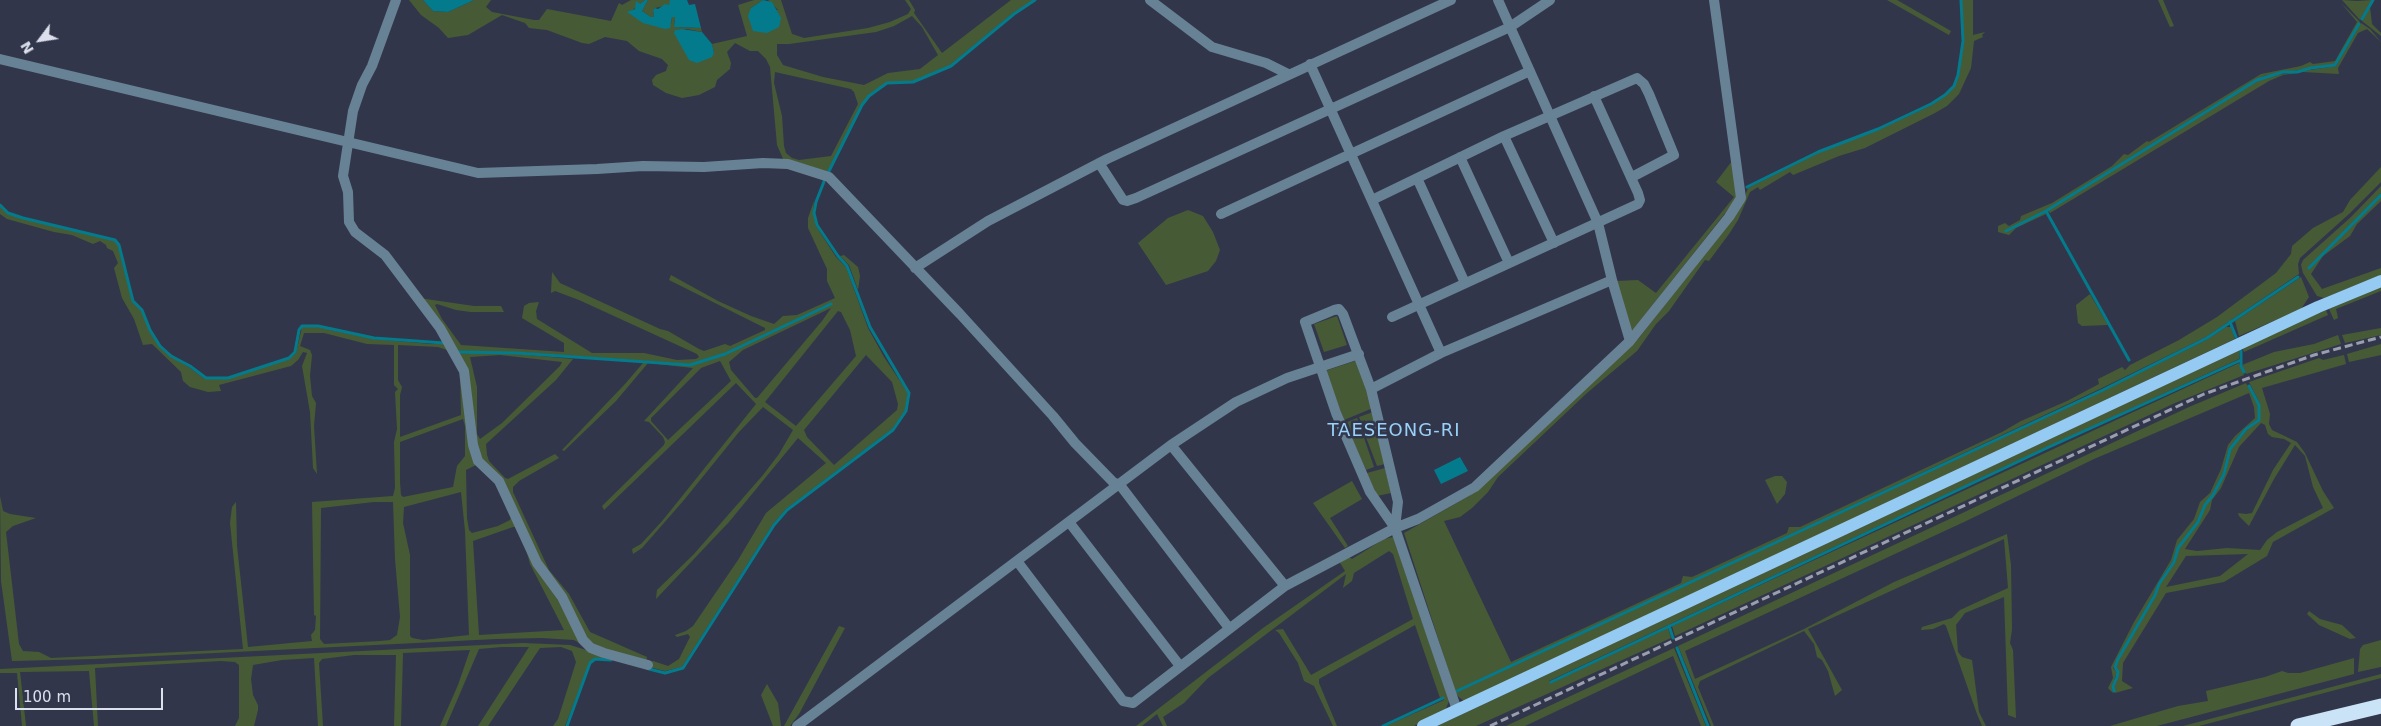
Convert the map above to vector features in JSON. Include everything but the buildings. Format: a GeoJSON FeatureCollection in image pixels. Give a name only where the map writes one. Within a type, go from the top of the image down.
{"type":"FeatureCollection","features":[{"type":"Feature","properties":{"kind":"highway"},"geometry":{"type":"LineString","coordinates":[[2298,726],[2381,706]]}},
{"type":"Feature","properties":{"kind":"main road"},"geometry":{"type":"LineString","coordinates":[[1423,726],[2318,307],[2381,281]]}},
{"type":"Feature","properties":{"kind":"street"},"geometry":{"type":"LineString","coordinates":[[396,0],[372,66],[356,101],[347,140],[343,176],[348,192],[349,222],[355,232],[385,256],[440,328],[464,372],[473,445],[478,461],[499,481],[537,563],[562,597],[583,640],[591,648],[648,665]]}},
{"type":"Feature","properties":{"kind":"street"},"geometry":{"type":"LineString","coordinates":[[1150,0],[1212,46],[1266,63],[1288,74]]}},
{"type":"Feature","properties":{"kind":"street"},"geometry":{"type":"LineString","coordinates":[[915,268],[988,220],[1099,163],[1451,0]]}},
{"type":"Feature","properties":{"kind":"street"},"geometry":{"type":"LineString","coordinates":[[1498,0],[1598,223],[1630,341]]}},
{"type":"Feature","properties":{"kind":"street"},"geometry":{"type":"LineString","coordinates":[[1099,163],[1117,193],[1123,200],[1127,201],[1510,27],[1550,0]]}},
{"type":"Feature","properties":{"kind":"street"},"geometry":{"type":"LineString","coordinates":[[1018,560],[1123,701],[1133,703],[1285,586],[1395,528],[1418,519],[1475,487],[1630,341],[1724,224],[1741,198],[1714,0]]}},
{"type":"Feature","properties":{"kind":"street"},"geometry":{"type":"LineString","coordinates":[[0,59],[347,140],[478,173],[763,163],[788,164],[826,176],[1027,387],[1075,443],[1113,482],[1120,485],[1229,628]]}},
{"type":"Feature","properties":{"kind":"street"},"geometry":{"type":"LineString","coordinates":[[1310,64],[1441,353]]}},
{"type":"Feature","properties":{"kind":"street"},"geometry":{"type":"LineString","coordinates":[[1222,214],[1530,71]]}},
{"type":"Feature","properties":{"kind":"street"},"geometry":{"type":"LineString","coordinates":[[1372,200],[1504,136],[1637,78],[1644,84],[1649,94],[1674,155],[1632,177]]}},
{"type":"Feature","properties":{"kind":"street"},"geometry":{"type":"LineString","coordinates":[[1392,317],[1638,204],[1640,200],[1632,177],[1594,96]]}},
{"type":"Feature","properties":{"kind":"street"},"geometry":{"type":"LineString","coordinates":[[1504,136],[1554,243]]}},
{"type":"Feature","properties":{"kind":"street"},"geometry":{"type":"LineString","coordinates":[[1460,157],[1509,263]]}},
{"type":"Feature","properties":{"kind":"street"},"geometry":{"type":"LineString","coordinates":[[1417,178],[1465,283]]}},
{"type":"Feature","properties":{"kind":"street"},"geometry":{"type":"LineString","coordinates":[[1371,389],[1441,353],[1612,280]]}},
{"type":"Feature","properties":{"kind":"street"},"geometry":{"type":"LineString","coordinates":[[1395,528],[1398,502],[1371,389],[1342,314],[1339,309],[1334,310],[1305,322],[1336,413],[1370,492],[1395,528],[1457,710]]}},
{"type":"Feature","properties":{"kind":"street"},"geometry":{"type":"LineString","coordinates":[[797,726],[1171,445],[1236,402],[1266,387],[1359,354]]}},
{"type":"Feature","properties":{"kind":"street"},"geometry":{"type":"LineString","coordinates":[[1171,445],[1285,586]]}},
{"type":"Feature","properties":{"kind":"street"},"geometry":{"type":"LineString","coordinates":[[1070,522],[1180,666]]}},
{"type":"Feature","properties":{"kind":"green space"},"geometry":{"type":"Polygon","coordinates":[[[409,0],[423,0],[433,11],[448,12],[474,0],[491,0],[486,7],[492,12],[534,20],[539,20],[547,9],[611,21],[619,3],[622,5],[631,0],[645,0],[629,13],[636,18],[671,24],[672,17],[675,17],[674,27],[701,28],[702,32],[687,29],[675,30],[689,59],[714,53],[712,44],[747,36],[738,5],[754,0],[763,0],[751,8],[778,10],[768,0],[781,0],[792,34],[804,38],[868,28],[890,22],[908,14],[911,9],[905,0],[909,0],[915,10],[914,13],[942,53],[1011,0],[1034,0],[1013,13],[950,65],[913,81],[886,83],[869,96],[861,105],[827,173],[784,161],[777,145],[770,67],[766,59],[758,51],[750,51],[735,43],[727,52],[731,63],[730,69],[717,80],[715,87],[699,95],[682,98],[666,93],[653,85],[652,80],[656,75],[666,71],[668,65],[662,59],[639,51],[627,41],[605,37],[589,44],[582,43],[547,30],[529,28],[525,23],[502,15],[468,35],[448,38],[439,28],[421,15],[409,0]],[[912,16],[894,26],[876,32],[777,44],[777,55],[783,65],[823,77],[864,85],[888,73],[920,69],[938,55],[922,27],[912,16]],[[775,72],[774,83],[782,116],[786,153],[792,158],[799,160],[831,156],[858,104],[854,92],[851,89],[775,72]]]}},
{"type":"Feature","properties":{"kind":"green space"},"geometry":{"type":"Polygon","coordinates":[[[648,0],[670,0],[670,3],[669,5],[655,8],[653,10],[654,17],[651,17],[642,11],[648,0]]]}},
{"type":"Feature","properties":{"kind":"green space"},"geometry":{"type":"Polygon","coordinates":[[[1887,0],[1897,0],[1951,31],[1949,35],[1887,0]]]}},
{"type":"Feature","properties":{"kind":"green space"},"geometry":{"type":"Polygon","coordinates":[[[1961,0],[1973,0],[1973,35],[1985,32],[1982,35],[1983,37],[1974,41],[1971,68],[1959,94],[1947,106],[1935,113],[1865,148],[1839,156],[1793,175],[1790,172],[1760,190],[1758,187],[1750,192],[1738,220],[1729,234],[1709,261],[1705,260],[1669,311],[1656,324],[1637,351],[1587,393],[1498,477],[1488,492],[1472,508],[1460,517],[1444,521],[1511,662],[1681,583],[1683,576],[1692,577],[1787,533],[1789,527],[1800,527],[2002,432],[2021,421],[2067,401],[2099,384],[2098,379],[2122,367],[2125,370],[2130,365],[2179,340],[2217,317],[2276,273],[2291,254],[2292,246],[2313,228],[2343,212],[2350,200],[2381,167],[2381,182],[2300,258],[2298,264],[2299,274],[2206,337],[2102,388],[1458,691],[2103,391],[2208,339],[2226,327],[2231,327],[2235,339],[1464,701],[1456,694],[1404,533],[1469,496],[1639,338],[1741,206],[1748,188],[1818,153],[1866,132],[1878,130],[1932,105],[1945,96],[1955,86],[1959,75],[1964,41],[1961,0]]]}},
{"type":"Feature","properties":{"kind":"green space"},"geometry":{"type":"Polygon","coordinates":[[[2158,0],[2163,0],[2174,26],[2170,27],[2158,0]]]}},
{"type":"Feature","properties":{"kind":"green space"},"geometry":{"type":"Polygon","coordinates":[[[2342,0],[2357,1],[2372,0],[2360,20],[2342,0]]]}},
{"type":"Feature","properties":{"kind":"green space"},"geometry":{"type":"Polygon","coordinates":[[[2341,3],[2360,22],[2335,64],[2264,76],[2046,210],[2006,231],[2046,212],[2046,214],[2016,228],[2009,235],[1998,232],[1998,226],[2005,223],[2009,226],[2020,220],[2021,216],[2052,203],[2112,166],[2124,154],[2128,155],[2147,141],[2149,142],[2261,74],[2301,66],[2310,62],[2313,64],[2335,61],[2357,22],[2341,3]]]}},
{"type":"Feature","properties":{"kind":"green space"},"geometry":{"type":"Polygon","coordinates":[[[2370,7],[2372,24],[2381,33],[2381,36],[2362,21],[2370,7]]]}},
{"type":"Feature","properties":{"kind":"green space"},"geometry":{"type":"Polygon","coordinates":[[[2361,23],[2370,29],[2381,42],[2367,29],[2358,33],[2338,68],[2339,74],[2303,72],[2283,75],[2269,81],[2050,213],[2048,211],[2264,77],[2336,66],[2361,23]]]}},
{"type":"Feature","properties":{"kind":"green space"},"geometry":{"type":"Polygon","coordinates":[[[1732,161],[1738,194],[1734,202],[1633,330],[1630,329],[1616,281],[1638,280],[1656,293],[1734,197],[1716,182],[1732,161]]]}},
{"type":"Feature","properties":{"kind":"green space"},"geometry":{"type":"Polygon","coordinates":[[[2381,186],[2381,193],[2308,269],[2381,196],[2381,201],[2357,224],[2350,236],[2323,256],[2311,274],[2322,289],[2381,268],[2381,275],[2324,298],[2317,296],[2303,273],[2301,265],[2303,260],[2351,217],[2381,186]]]}},
{"type":"Feature","properties":{"kind":"green space"},"geometry":{"type":"Polygon","coordinates":[[[814,201],[813,213],[816,226],[836,257],[846,267],[868,328],[884,357],[908,393],[905,411],[892,429],[786,509],[773,524],[682,667],[665,671],[649,667],[649,662],[653,661],[668,666],[679,659],[690,637],[688,634],[677,637],[675,635],[693,626],[738,560],[766,513],[826,463],[798,438],[729,522],[656,599],[657,590],[694,554],[763,475],[779,454],[793,430],[763,407],[739,432],[642,548],[633,554],[632,549],[641,544],[663,520],[756,404],[736,383],[604,510],[602,506],[664,445],[663,437],[649,422],[644,421],[693,368],[648,363],[616,401],[564,451],[562,450],[625,384],[643,363],[640,361],[690,365],[703,362],[726,354],[834,303],[725,353],[690,364],[517,352],[461,352],[455,350],[419,298],[474,306],[501,306],[504,312],[471,312],[435,305],[442,319],[461,345],[564,352],[564,343],[522,318],[524,306],[529,303],[539,302],[536,311],[537,319],[592,353],[644,353],[677,360],[696,359],[699,357],[697,354],[579,300],[555,291],[551,293],[552,272],[560,283],[668,331],[699,349],[704,351],[725,344],[730,346],[765,330],[765,328],[669,280],[671,275],[718,301],[774,324],[783,316],[797,315],[835,298],[827,281],[827,269],[808,228],[808,218],[814,201]],[[831,308],[743,350],[729,362],[731,370],[757,398],[831,308]],[[838,311],[765,402],[796,426],[856,356],[850,330],[841,312],[838,311]],[[866,355],[804,430],[807,437],[834,465],[897,410],[898,404],[892,382],[866,355]],[[720,361],[701,368],[651,418],[651,421],[668,440],[731,381],[720,361]]]}},
{"type":"Feature","properties":{"kind":"green space"},"geometry":{"type":"Polygon","coordinates":[[[0,206],[8,213],[23,218],[115,240],[118,245],[132,301],[142,310],[149,330],[160,346],[205,379],[228,379],[290,358],[296,353],[302,327],[317,327],[374,339],[431,344],[442,343],[451,351],[463,372],[470,441],[495,480],[581,644],[574,640],[542,638],[496,639],[94,659],[12,661],[1,581],[0,496],[3,511],[36,518],[13,526],[6,532],[19,644],[23,651],[39,652],[51,658],[243,649],[230,523],[232,507],[236,502],[237,546],[248,647],[312,641],[311,635],[315,630],[316,616],[314,615],[312,502],[393,496],[395,488],[394,442],[397,429],[395,392],[398,389],[394,385],[394,345],[367,344],[324,333],[304,333],[300,346],[310,350],[312,355],[310,376],[312,396],[316,403],[314,426],[317,474],[313,468],[310,412],[302,366],[307,353],[303,352],[291,366],[219,385],[221,391],[208,392],[190,387],[183,381],[181,372],[152,344],[143,345],[134,319],[122,298],[114,268],[118,263],[113,251],[100,241],[93,244],[72,235],[7,219],[0,214],[0,206]],[[398,345],[398,380],[402,387],[400,395],[400,437],[461,415],[460,372],[447,350],[438,347],[398,345]],[[463,419],[400,442],[401,495],[403,497],[453,487],[457,466],[465,456],[465,426],[463,419]],[[476,465],[466,470],[469,530],[472,533],[498,526],[510,520],[511,517],[493,481],[476,465]],[[461,492],[404,507],[403,523],[410,555],[410,636],[423,640],[469,635],[465,531],[461,492]],[[374,502],[321,508],[320,639],[324,644],[390,640],[397,635],[400,617],[393,502],[374,502]],[[515,527],[473,541],[479,635],[564,630],[530,564],[525,546],[515,527]]]}},
{"type":"Feature","properties":{"kind":"green space"},"geometry":{"type":"Polygon","coordinates":[[[1188,210],[1203,216],[1213,232],[1220,250],[1216,261],[1208,271],[1166,285],[1138,243],[1168,218],[1188,210]]]}},
{"type":"Feature","properties":{"kind":"green space"},"geometry":{"type":"Polygon","coordinates":[[[844,255],[858,267],[860,276],[858,290],[849,265],[840,256],[844,255]]]}},
{"type":"Feature","properties":{"kind":"green space"},"geometry":{"type":"Polygon","coordinates":[[[2301,277],[2309,297],[2301,309],[2239,336],[2235,321],[2301,277]]]}},
{"type":"Feature","properties":{"kind":"green space"},"geometry":{"type":"Polygon","coordinates":[[[2381,287],[2381,291],[2336,309],[2338,318],[2334,320],[2329,309],[2381,287]]]}},
{"type":"Feature","properties":{"kind":"green space"},"geometry":{"type":"Polygon","coordinates":[[[2090,294],[2108,325],[2082,326],[2078,323],[2076,305],[2090,294]]]}},
{"type":"Feature","properties":{"kind":"green space"},"geometry":{"type":"Polygon","coordinates":[[[2326,310],[2328,315],[2244,352],[2242,348],[2326,310]]]}},
{"type":"Feature","properties":{"kind":"green space"},"geometry":{"type":"Polygon","coordinates":[[[1337,316],[1347,345],[1324,352],[1314,324],[1337,316]]]}},
{"type":"Feature","properties":{"kind":"green space"},"geometry":{"type":"Polygon","coordinates":[[[2381,328],[2381,335],[2345,343],[2342,335],[2381,328]]]}},
{"type":"Feature","properties":{"kind":"green space"},"geometry":{"type":"Polygon","coordinates":[[[2338,335],[2341,344],[2246,374],[2242,365],[2274,352],[2314,344],[2338,335]]]}},
{"type":"Feature","properties":{"kind":"green space"},"geometry":{"type":"Polygon","coordinates":[[[2381,344],[2381,355],[2349,362],[2347,354],[2381,344]]]}},
{"type":"Feature","properties":{"kind":"green space"},"geometry":{"type":"Polygon","coordinates":[[[2240,350],[2239,359],[1549,681],[1551,683],[1668,628],[1671,638],[1476,726],[1437,726],[2240,350]]]}},
{"type":"Feature","properties":{"kind":"green space"},"geometry":{"type":"Polygon","coordinates":[[[456,352],[517,354],[573,359],[556,380],[486,444],[487,455],[489,461],[508,479],[555,454],[559,458],[519,481],[513,487],[513,492],[549,570],[569,594],[590,632],[647,657],[646,663],[597,647],[588,641],[480,458],[456,352]],[[500,355],[470,357],[477,387],[477,434],[480,439],[502,423],[562,362],[500,355]]]}},
{"type":"Feature","properties":{"kind":"green space"},"geometry":{"type":"Polygon","coordinates":[[[2344,355],[2346,364],[2262,388],[2270,414],[2269,424],[2272,430],[2297,442],[2305,453],[2323,491],[2334,508],[2273,542],[2267,556],[2224,582],[2166,593],[2123,663],[2122,681],[2133,688],[2115,693],[2114,686],[2119,672],[2116,667],[2118,660],[2155,595],[2159,584],[2175,562],[2178,549],[2199,522],[2206,505],[2225,474],[2231,449],[2247,430],[2260,420],[2260,404],[2249,382],[2319,358],[2323,360],[2344,355]],[[2261,423],[2239,447],[2221,488],[2212,500],[2210,510],[2185,549],[2197,551],[2227,548],[2260,550],[2267,540],[2277,532],[2323,508],[2313,487],[2305,456],[2295,445],[2249,526],[2239,516],[2238,513],[2252,513],[2273,470],[2291,443],[2284,439],[2272,437],[2268,434],[2265,425],[2261,423]],[[2248,554],[2186,556],[2166,587],[2220,576],[2248,554]]]}},
{"type":"Feature","properties":{"kind":"green space"},"geometry":{"type":"Polygon","coordinates":[[[1358,360],[1373,408],[1344,420],[1325,371],[1358,360]]]}},
{"type":"Feature","properties":{"kind":"green space"},"geometry":{"type":"Polygon","coordinates":[[[2239,363],[2244,375],[2175,403],[1675,636],[1672,626],[2239,363]]]}},
{"type":"Feature","properties":{"kind":"green space"},"geometry":{"type":"Polygon","coordinates":[[[2246,383],[2258,405],[2258,419],[2245,428],[2229,448],[2223,473],[2212,495],[2204,505],[2197,521],[2177,548],[2173,561],[2158,583],[2154,594],[2117,659],[2113,668],[2117,672],[2112,686],[2113,693],[2108,688],[2113,678],[2111,667],[2134,622],[2171,560],[2177,540],[2194,519],[2200,502],[2210,493],[2221,469],[2228,445],[2235,436],[2255,418],[2254,407],[2249,393],[2094,459],[1964,522],[1685,651],[1695,679],[1804,629],[1894,582],[2007,534],[2011,565],[2012,629],[2010,643],[2013,650],[2016,718],[2008,715],[2004,597],[1965,613],[1956,625],[1958,652],[1962,657],[1972,660],[1979,712],[1986,726],[1982,726],[1977,714],[1946,626],[1944,624],[1933,629],[1921,630],[1922,627],[1952,618],[1960,610],[2008,588],[2004,539],[1808,629],[1842,690],[1835,696],[1828,671],[1822,660],[1817,657],[1814,644],[1804,631],[1700,681],[1698,687],[1714,726],[1711,726],[1678,646],[2189,407],[2246,383]]]}},
{"type":"Feature","properties":{"kind":"green space"},"geometry":{"type":"Polygon","coordinates":[[[1373,412],[1385,464],[1377,466],[1364,432],[1369,430],[1365,420],[1361,422],[1359,417],[1373,412]]]}},
{"type":"Feature","properties":{"kind":"green space"},"geometry":{"type":"Polygon","coordinates":[[[1357,418],[1359,423],[1355,424],[1358,433],[1362,432],[1374,467],[1366,470],[1345,423],[1357,418]]]}},
{"type":"Feature","properties":{"kind":"green space"},"geometry":{"type":"Polygon","coordinates":[[[1385,468],[1391,493],[1377,496],[1367,473],[1385,468]]]}},
{"type":"Feature","properties":{"kind":"green space"},"geometry":{"type":"Polygon","coordinates":[[[1775,476],[1782,476],[1787,482],[1785,494],[1777,504],[1765,480],[1775,476]]]}},
{"type":"Feature","properties":{"kind":"green space"},"geometry":{"type":"Polygon","coordinates":[[[1352,481],[1362,499],[1330,518],[1348,546],[1345,548],[1313,503],[1352,481]]]}},
{"type":"Feature","properties":{"kind":"green space"},"geometry":{"type":"Polygon","coordinates":[[[1393,537],[1449,701],[1445,711],[1414,726],[1386,726],[1444,700],[1444,697],[1440,698],[1415,625],[1319,679],[1337,726],[1333,726],[1314,686],[1304,681],[1298,663],[1279,633],[1275,630],[1283,629],[1311,675],[1413,619],[1393,554],[1389,551],[1354,573],[1352,581],[1343,588],[1346,574],[1208,678],[1184,703],[1163,717],[1167,726],[1163,726],[1157,714],[1142,726],[1136,726],[1263,628],[1345,571],[1339,561],[1349,557],[1352,559],[1384,539],[1393,537]]]}},
{"type":"Feature","properties":{"kind":"green space"},"geometry":{"type":"Polygon","coordinates":[[[2309,611],[2320,619],[2342,625],[2356,638],[2350,639],[2319,625],[2307,614],[2309,611]]]}},
{"type":"Feature","properties":{"kind":"green space"},"geometry":{"type":"Polygon","coordinates":[[[839,626],[845,628],[799,714],[790,726],[784,726],[839,626]]]}},
{"type":"Feature","properties":{"kind":"green space"},"geometry":{"type":"Polygon","coordinates":[[[2381,640],[2381,667],[2358,672],[2360,649],[2363,645],[2381,640]]]}},
{"type":"Feature","properties":{"kind":"green space"},"geometry":{"type":"Polygon","coordinates":[[[523,643],[570,645],[599,654],[605,658],[594,658],[590,662],[565,726],[553,726],[558,719],[576,662],[572,651],[561,647],[540,648],[488,726],[478,726],[529,647],[479,649],[446,726],[440,726],[458,685],[470,650],[403,653],[401,726],[394,726],[396,655],[354,655],[322,659],[319,663],[323,726],[318,726],[314,658],[282,660],[253,665],[251,679],[253,695],[258,705],[254,726],[235,726],[239,718],[239,665],[235,662],[221,661],[95,668],[98,726],[94,726],[89,671],[20,672],[26,726],[22,726],[17,673],[0,673],[0,669],[523,643]]]}},
{"type":"Feature","properties":{"kind":"green space"},"geometry":{"type":"Polygon","coordinates":[[[1674,648],[1706,726],[1701,726],[1673,656],[1525,726],[1506,726],[1674,648]]]}},
{"type":"Feature","properties":{"kind":"green space"},"geometry":{"type":"Polygon","coordinates":[[[2354,658],[2354,674],[2157,726],[2110,726],[2178,706],[2208,701],[2206,691],[2282,671],[2300,673],[2354,658]]]}},
{"type":"Feature","properties":{"kind":"green space"},"geometry":{"type":"Polygon","coordinates":[[[2381,674],[2381,678],[2199,726],[2183,726],[2381,674]]]}},
{"type":"Feature","properties":{"kind":"green space"},"geometry":{"type":"Polygon","coordinates":[[[767,684],[778,703],[781,726],[773,726],[761,695],[767,684]]]}},
{"type":"Feature","properties":{"kind":"water"},"geometry":{"type":"Polygon","coordinates":[[[423,0],[474,0],[448,12],[433,11],[423,0]]]}},
{"type":"Feature","properties":{"kind":"water"},"geometry":{"type":"Polygon","coordinates":[[[648,0],[642,11],[651,17],[654,17],[653,10],[655,8],[658,9],[665,4],[669,5],[670,0],[687,0],[689,5],[695,4],[701,28],[674,27],[675,17],[672,17],[670,28],[665,29],[643,23],[627,12],[635,9],[636,1],[640,4],[648,0]]]}},
{"type":"Feature","properties":{"kind":"water"},"geometry":{"type":"Polygon","coordinates":[[[763,0],[772,2],[781,18],[779,27],[767,33],[753,31],[748,16],[751,8],[763,0]]]}},
{"type":"Feature","properties":{"kind":"water"},"geometry":{"type":"Polygon","coordinates":[[[682,29],[702,32],[712,44],[714,53],[712,57],[697,63],[689,60],[674,33],[675,30],[682,29]]]}},
{"type":"Feature","properties":{"kind":"water"},"geometry":{"type":"Polygon","coordinates":[[[1460,457],[1468,471],[1441,484],[1434,470],[1460,457]]]}},
{"type":"Feature","properties":{"kind":"waterway"},"geometry":{"type":"LineString","coordinates":[[828,173],[862,105],[869,96],[887,83],[913,82],[951,66],[1014,14],[1035,0]]}},
{"type":"Feature","properties":{"kind":"waterway"},"geometry":{"type":"LineString","coordinates":[[1747,187],[1818,152],[1878,129],[1931,104],[1945,95],[1954,86],[1958,75],[1963,41],[1961,0]]}},
{"type":"Feature","properties":{"kind":"waterway"},"geometry":{"type":"LineString","coordinates":[[2362,19],[2373,0]]}},
{"type":"Feature","properties":{"kind":"waterway"},"geometry":{"type":"LineString","coordinates":[[2006,231],[2046,211],[2257,80],[2283,72],[2297,72],[2335,65],[2359,24]]}},
{"type":"Feature","properties":{"kind":"waterway"},"geometry":{"type":"LineString","coordinates":[[649,669],[665,673],[683,668],[774,525],[787,510],[893,430],[906,411],[909,393],[870,327],[847,266],[817,225],[814,213],[825,179]]}},
{"type":"Feature","properties":{"kind":"waterway"},"geometry":{"type":"LineString","coordinates":[[2309,268],[2381,195]]}},
{"type":"Feature","properties":{"kind":"waterway"},"geometry":{"type":"LineString","coordinates":[[0,205],[8,213],[23,218],[115,240],[119,245],[133,301],[142,310],[150,330],[160,346],[171,356],[190,366],[206,378],[228,378],[289,358],[295,352],[299,330],[302,326],[318,326],[374,338],[444,343]]}},
{"type":"Feature","properties":{"kind":"waterway"},"geometry":{"type":"LineString","coordinates":[[2046,211],[2129,360]]}},
{"type":"Feature","properties":{"kind":"waterway"},"geometry":{"type":"LineString","coordinates":[[1457,691],[2103,390],[2207,338],[2298,277]]}},
{"type":"Feature","properties":{"kind":"waterway"},"geometry":{"type":"LineString","coordinates":[[457,352],[517,353],[690,365],[725,354],[831,304]]}},
{"type":"Feature","properties":{"kind":"waterway"},"geometry":{"type":"LineString","coordinates":[[2230,322],[2236,337]]}},
{"type":"Feature","properties":{"kind":"waterway"},"geometry":{"type":"LineString","coordinates":[[2241,351],[2241,366],[2244,372]]}},
{"type":"Feature","properties":{"kind":"waterway"},"geometry":{"type":"LineString","coordinates":[[1551,682],[2049,447],[2241,360]]}},
{"type":"Feature","properties":{"kind":"waterway"},"geometry":{"type":"LineString","coordinates":[[2114,691],[2113,686],[2118,672],[2115,667],[2118,659],[2155,595],[2159,584],[2174,562],[2178,548],[2198,522],[2205,505],[2213,495],[2224,474],[2230,449],[2246,429],[2259,420],[2259,405],[2249,386]]}},
{"type":"Feature","properties":{"kind":"waterway"},"geometry":{"type":"LineString","coordinates":[[1669,626],[1673,638]]}},
{"type":"Feature","properties":{"kind":"waterway"},"geometry":{"type":"LineString","coordinates":[[1677,648],[1708,726]]}},
{"type":"Feature","properties":{"kind":"waterway"},"geometry":{"type":"LineString","coordinates":[[567,726],[590,663],[595,659],[611,660]]}},
{"type":"Feature","properties":{"kind":"waterway"},"geometry":{"type":"LineString","coordinates":[[1383,726],[1443,698]]}},
{"type":"Feature","properties":{"kind":"railway"},"geometry":{"type":"LineString","coordinates":[[1490,726],[2204,394],[2314,355],[2381,337]]}},
{"type":"Feature","properties":{"kind":"district","name":"TAESEONG-RI"},"geometry":{"type":"Point","coordinates":[1394,431]}}]}
